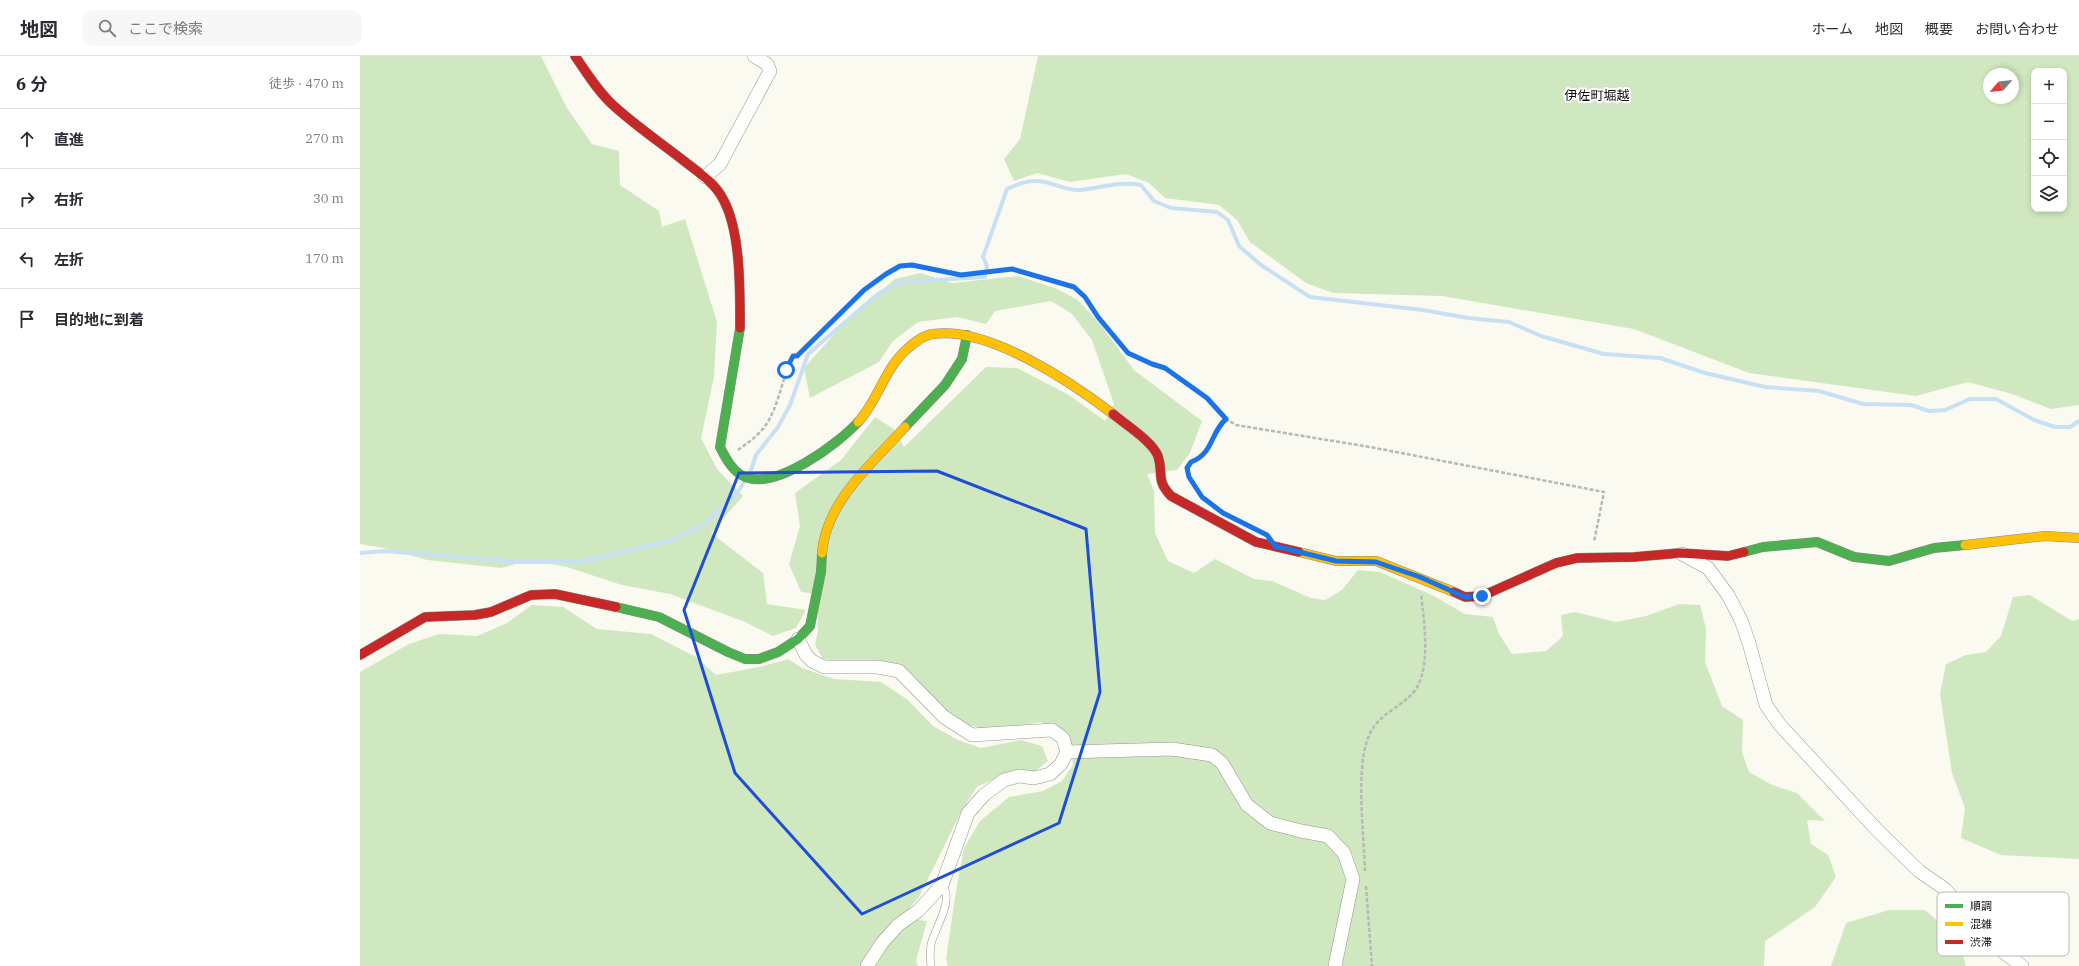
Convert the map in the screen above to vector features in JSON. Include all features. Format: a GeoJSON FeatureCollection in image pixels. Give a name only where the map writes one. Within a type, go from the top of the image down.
{"type":"FeatureCollection","features":[{"type":"Feature","properties":{"kind":"street"},"geometry":{"type":"LineString","coordinates":[[575,56],[598,90],[614,106],[705,177],[723,198],[730,214],[735,236],[740,291],[740,329],[720,447],[726,459],[735,471],[748,478],[765,480],[782,475],[816,456],[866,415],[894,361],[914,343],[932,334],[967,335],[999,347],[1052,372],[1088,395],[1153,447],[1158,458],[1162,486],[1171,496],[1238,534],[1256,542],[1321,558],[1336,561],[1376,562],[1420,577],[1465,597],[1482,596],[1556,563],[1594,557],[1634,557],[1680,553],[1728,556],[1763,547],[1796,542],[1817,542],[1854,557],[1889,561],[1934,548],[2032,537],[2079,538]]}},
{"type":"Feature","properties":{"kind":"street"},"geometry":{"type":"LineString","coordinates":[[705,177],[720,164],[770,71],[767,64],[754,56]]}},
{"type":"Feature","properties":{"kind":"street"},"geometry":{"type":"LineString","coordinates":[[360,655],[424,617],[491,612],[531,595],[555,594],[659,617],[745,659],[759,659],[778,652],[798,639],[810,626],[819,579],[823,545],[832,519],[850,487],[945,386],[962,359],[967,335]]}},
{"type":"Feature","properties":{"kind":"street"},"geometry":{"type":"LineString","coordinates":[[1680,553],[1708,568],[1728,595],[1742,620],[1766,705],[1780,725],[1877,830],[1919,871],[1948,892]]}},
{"type":"Feature","properties":{"kind":"street"},"geometry":{"type":"LineString","coordinates":[[798,639],[806,655],[812,661],[824,667],[877,667],[899,671],[944,717],[972,735],[1052,730],[1063,738],[1067,752],[1061,764],[1050,774],[1034,778],[1019,776],[1004,780],[984,795],[968,813],[942,885],[918,911],[898,925],[882,943],[866,966]]}},
{"type":"Feature","properties":{"kind":"street"},"geometry":{"type":"LineString","coordinates":[[1067,752],[1172,749],[1212,754],[1222,762],[1247,805],[1270,823],[1301,832],[1328,836],[1344,852],[1353,879],[1335,966]]}},
{"type":"Feature","properties":{"kind":"street"},"geometry":{"type":"LineString","coordinates":[[2009,956],[2022,966]]}},
{"type":"Feature","properties":{"kind":"lane"},"geometry":{"type":"LineString","coordinates":[[930,966],[931,944],[947,898],[946,889],[942,885]]}},
{"type":"Feature","properties":{"kind":"path"},"geometry":{"type":"LineString","coordinates":[[726,459],[763,429],[774,408],[786,370],[793,356],[797,356],[864,290],[893,270],[900,266],[912,265],[961,275],[1012,269],[1074,287],[1085,297],[1098,317],[1128,353],[1165,368],[1207,398],[1226,419],[1236,425],[1370,447],[1604,492],[1593,547],[1594,557]]}},
{"type":"Feature","properties":{"kind":"path"},"geometry":{"type":"LineString","coordinates":[[1202,497],[1189,477],[1187,468],[1191,462],[1200,459],[1208,450],[1220,424],[1226,419]]}},
{"type":"Feature","properties":{"kind":"path"},"geometry":{"type":"LineString","coordinates":[[1372,966],[1366,902],[1361,770],[1367,741],[1377,722],[1391,709],[1411,696],[1422,678],[1426,645],[1420,577]]}},
{"type":"Feature","properties":{"kind":"highlighted area"},"geometry":{"type":"Polygon","coordinates":[[[937,471],[1086,529],[1100,692],[1059,823],[862,914],[735,773],[684,610],[739,473],[937,471]]]}},
{"type":"Feature","properties":{"kind":"green space"},"geometry":{"type":"Polygon","coordinates":[[[360,56],[541,56],[567,108],[592,144],[619,151],[620,185],[659,211],[662,227],[685,219],[717,322],[714,377],[701,438],[717,469],[743,496],[711,533],[763,573],[767,604],[806,610],[796,628],[773,636],[745,622],[670,594],[622,585],[567,567],[531,560],[501,568],[427,560],[384,548],[360,544],[360,56]]]}},
{"type":"Feature","properties":{"kind":"green space"},"geometry":{"type":"Polygon","coordinates":[[[1038,56],[2079,56],[2079,405],[2051,409],[2012,394],[1968,382],[1916,396],[1749,373],[1634,329],[1442,296],[1333,293],[1306,283],[1250,242],[1237,220],[1219,205],[1165,198],[1149,183],[1126,174],[1070,182],[1037,173],[1014,181],[1004,159],[1020,139],[1038,56]]]}},
{"type":"Feature","properties":{"kind":"green space"},"geometry":{"type":"Polygon","coordinates":[[[920,273],[952,283],[1018,276],[1055,288],[1078,300],[1100,324],[1134,370],[1202,421],[1190,453],[1177,470],[1147,474],[1154,491],[1155,533],[1168,561],[1194,573],[1215,559],[1254,579],[1272,581],[1311,598],[1325,600],[1342,590],[1358,570],[1380,572],[1432,595],[1465,614],[1493,617],[1499,634],[1512,654],[1546,651],[1563,636],[1561,615],[1575,612],[1616,622],[1646,616],[1679,604],[1700,605],[1706,629],[1705,662],[1722,706],[1743,720],[1742,752],[1749,772],[1772,785],[1797,793],[1825,821],[1807,820],[1811,844],[1828,855],[1836,877],[1815,907],[1765,941],[1764,966],[948,966],[946,959],[964,848],[980,821],[1009,797],[1043,791],[1062,781],[1073,765],[1070,745],[1061,732],[1041,722],[992,731],[964,724],[950,713],[903,668],[883,661],[840,661],[823,659],[815,645],[818,630],[817,594],[801,592],[789,564],[800,526],[795,493],[841,460],[875,417],[894,429],[904,447],[986,367],[1017,368],[1069,395],[1105,421],[1114,404],[1092,340],[1072,314],[1051,301],[995,311],[986,324],[957,317],[918,322],[893,341],[879,362],[810,398],[804,368],[852,314],[895,279],[920,273]]]}},
{"type":"Feature","properties":{"kind":"green space"},"geometry":{"type":"Polygon","coordinates":[[[2030,595],[2072,621],[2079,619],[2079,859],[2001,855],[1961,838],[1965,808],[1952,773],[1940,694],[1946,664],[1966,655],[1986,652],[2001,636],[2013,597],[2030,595]]]}},
{"type":"Feature","properties":{"kind":"green space"},"geometry":{"type":"Polygon","coordinates":[[[532,605],[563,607],[597,629],[651,634],[696,657],[716,675],[759,667],[788,659],[802,668],[834,679],[881,682],[908,700],[933,726],[958,740],[981,748],[1021,740],[1042,746],[1048,761],[1031,774],[1008,773],[977,787],[962,810],[919,897],[901,918],[927,921],[916,961],[918,966],[360,966],[360,672],[409,644],[439,634],[477,636],[507,623],[532,605]]]}},
{"type":"Feature","properties":{"kind":"green space"},"geometry":{"type":"Polygon","coordinates":[[[1889,910],[1925,910],[1937,920],[1937,956],[1963,956],[1966,966],[1831,966],[1846,923],[1889,910]]]}},
{"type":"Feature","properties":{"kind":"waterway"},"geometry":{"type":"LineString","coordinates":[[750,473],[756,455],[778,427],[790,405],[808,354],[879,293],[902,282],[985,277],[987,266],[983,257],[1007,189],[1029,181],[1042,181],[1074,190],[1117,184],[1141,185],[1154,201],[1171,208],[1217,212],[1228,220],[1239,246],[1261,265],[1310,297],[1509,322],[1541,336],[1604,354],[1660,358],[1705,373],[1765,387],[1819,391],[1863,404],[1911,405],[1929,411],[1945,410],[1970,399],[1996,399],[2034,420],[2055,427],[2070,427],[2079,421]]}},
{"type":"Feature","properties":{"kind":"waterway"},"geometry":{"type":"LineString","coordinates":[[360,553],[385,551],[520,562],[581,562],[669,541],[702,526],[736,495],[744,482]]}},
{"type":"Feature","properties":{"kind":"traffic: fast"},"geometry":{"type":"LineString","coordinates":[[740,328],[720,447],[727,460],[737,472],[745,477],[758,479],[773,477],[789,471],[806,463],[822,452],[836,442],[858,422]]}},
{"type":"Feature","properties":{"kind":"traffic: fast"},"geometry":{"type":"LineString","coordinates":[[905,427],[945,385],[962,359],[967,335]]}},
{"type":"Feature","properties":{"kind":"traffic: fast"},"geometry":{"type":"LineString","coordinates":[[1744,552],[1763,547],[1817,542],[1854,557],[1889,561],[1934,548],[1965,545]]}},
{"type":"Feature","properties":{"kind":"traffic: fast"},"geometry":{"type":"LineString","coordinates":[[616,607],[659,617],[728,652],[745,659],[759,659],[778,652],[798,639],[810,626],[821,572],[822,553]]}},
{"type":"Feature","properties":{"kind":"traffic: slow"},"geometry":{"type":"LineString","coordinates":[[858,422],[871,405],[892,366],[899,357],[919,340],[933,334],[955,334],[1003,347],[1028,359],[1075,387],[1113,414]]}},
{"type":"Feature","properties":{"kind":"traffic: slow"},"geometry":{"type":"LineString","coordinates":[[822,553],[825,534],[832,516],[842,500],[853,484],[905,427]]}},
{"type":"Feature","properties":{"kind":"traffic: slow"},"geometry":{"type":"LineString","coordinates":[[1965,545],[2045,536],[2079,538]]}},
{"type":"Feature","properties":{"kind":"traffic: slow"},"geometry":{"type":"LineString","coordinates":[[1299,552],[1336,561],[1376,561],[1454,592]]}},
{"type":"Feature","properties":{"kind":"traffic: jam"},"geometry":{"type":"LineString","coordinates":[[575,56],[608,101],[711,183],[720,193],[729,212],[736,244],[739,280],[740,328]]}},
{"type":"Feature","properties":{"kind":"traffic: jam"},"geometry":{"type":"LineString","coordinates":[[1113,414],[1145,439],[1155,450],[1160,462],[1161,481],[1171,496],[1256,542],[1299,552]]}},
{"type":"Feature","properties":{"kind":"traffic: jam"},"geometry":{"type":"LineString","coordinates":[[1454,592],[1465,597],[1482,596],[1556,563],[1577,558],[1634,557],[1680,553],[1728,556],[1744,552]]}},
{"type":"Feature","properties":{"kind":"traffic: jam"},"geometry":{"type":"LineString","coordinates":[[360,655],[425,617],[475,615],[491,612],[531,595],[555,594],[616,607]]}},
{"type":"Feature","properties":{"kind":"district","name":"伊佐町堀越"},"geometry":{"type":"Point","coordinates":[1597,95]}},
{"type":"Feature","properties":{"kind":"route"},"geometry":{"type":"LineString","coordinates":[[786,370],[793,356],[797,356],[864,290],[900,266],[912,265],[961,275],[1000,269],[1012,269],[1074,287],[1085,297],[1098,317],[1128,353],[1165,368],[1207,398],[1226,419],[1220,424],[1208,450],[1200,459],[1191,462],[1187,468],[1189,477],[1202,497],[1223,513],[1267,535],[1273,540],[1275,546],[1336,561],[1376,562],[1420,577],[1465,597],[1482,596]]}}]}
